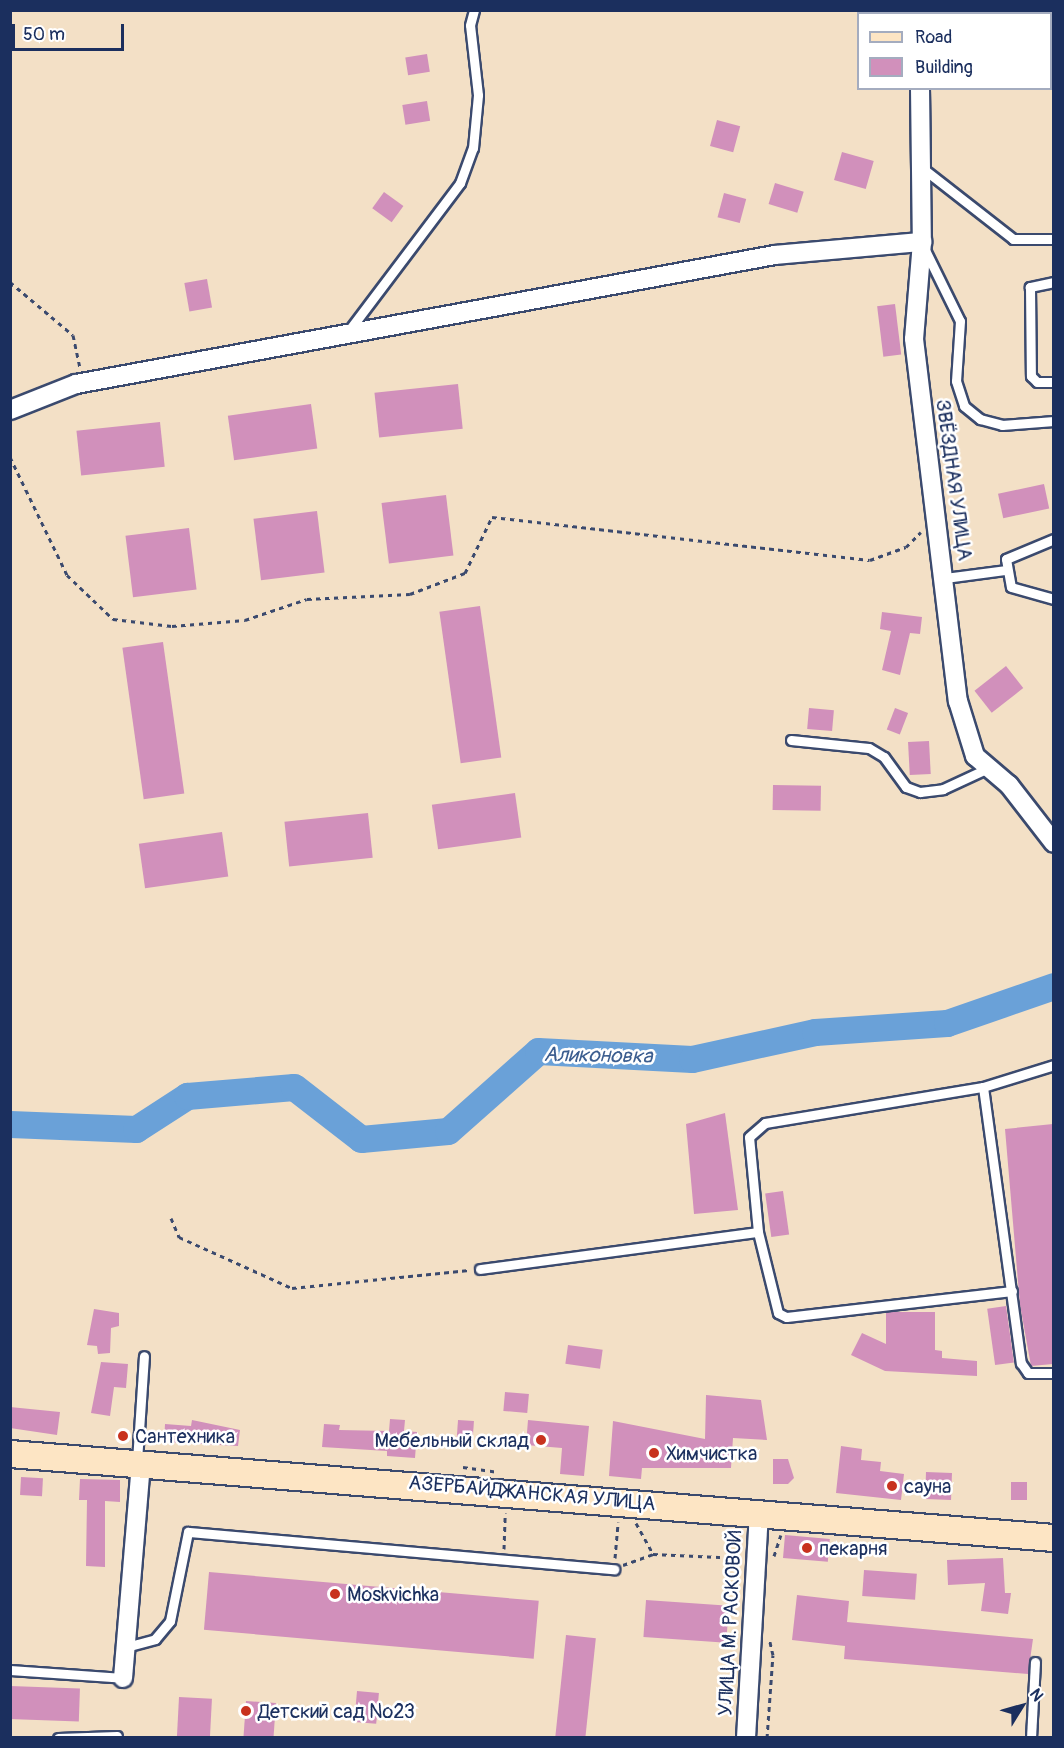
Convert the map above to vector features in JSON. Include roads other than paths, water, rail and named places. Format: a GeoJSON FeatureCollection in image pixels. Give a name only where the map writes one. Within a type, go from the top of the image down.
{"type":"FeatureCollection","features":[{"type":"Feature","properties":{"kind":"main road","name":"АЗЕРБАЙДЖАНСКАЯ УЛИЦА"},"geometry":{"type":"LineString","coordinates":[[10,1454],[759,1511],[1053,1538]]}},
{"type":"Feature","properties":{"kind":"street","name":"ЗВЁЗДНАЯ УЛИЦА"},"geometry":{"type":"LineString","coordinates":[[920,90],[922,242],[914,339],[945,578],[958,700],[965,734],[986,769],[1009,785],[1053,843]]}},
{"type":"Feature","properties":{"kind":"street"},"geometry":{"type":"LineString","coordinates":[[10,410],[76,384],[775,255],[922,242]]}},
{"type":"Feature","properties":{"kind":"street"},"geometry":{"type":"LineString","coordinates":[[123,1678],[139,1463]]}},
{"type":"Feature","properties":{"kind":"street","name":"УЛИЦА М. РАСКОВОЙ"},"geometry":{"type":"LineString","coordinates":[[746,1737],[759,1511]]}},
{"type":"Feature","properties":{"kind":"lane"},"geometry":{"type":"LineString","coordinates":[[346,335],[460,183],[473,148],[478,95],[470,25],[474,10]]}},
{"type":"Feature","properties":{"kind":"lane"},"geometry":{"type":"LineString","coordinates":[[921,167],[1013,239],[1053,239]]}},
{"type":"Feature","properties":{"kind":"lane"},"geometry":{"type":"LineString","coordinates":[[922,242],[960,321],[956,381],[964,406],[980,419],[1002,425],[1053,421]]}},
{"type":"Feature","properties":{"kind":"lane"},"geometry":{"type":"LineString","coordinates":[[1053,282],[1030,287],[1031,375],[1037,382],[1053,382]]}},
{"type":"Feature","properties":{"kind":"lane"},"geometry":{"type":"LineString","coordinates":[[1053,539],[1008,555],[1006,570],[1011,587],[1053,599]]}},
{"type":"Feature","properties":{"kind":"lane"},"geometry":{"type":"LineString","coordinates":[[945,578],[1006,570]]}},
{"type":"Feature","properties":{"kind":"lane"},"geometry":{"type":"LineString","coordinates":[[791,740],[870,748],[884,757],[906,787],[920,792],[943,789],[986,769]]}},
{"type":"Feature","properties":{"kind":"lane"},"geometry":{"type":"LineString","coordinates":[[1012,1291],[786,1317],[772,1304],[758,1232],[749,1137],[757,1125],[983,1086],[1053,1065]]}},
{"type":"Feature","properties":{"kind":"lane"},"geometry":{"type":"LineString","coordinates":[[983,1086],[1024,1369],[1035,1375],[1053,1372]]}},
{"type":"Feature","properties":{"kind":"lane"},"geometry":{"type":"LineString","coordinates":[[480,1269],[758,1232]]}},
{"type":"Feature","properties":{"kind":"lane"},"geometry":{"type":"LineString","coordinates":[[139,1463],[144,1356]]}},
{"type":"Feature","properties":{"kind":"lane"},"geometry":{"type":"LineString","coordinates":[[126,1647],[154,1639],[170,1621],[188,1532],[503,1557],[614,1569]]}},
{"type":"Feature","properties":{"kind":"lane"},"geometry":{"type":"LineString","coordinates":[[1031,1737],[1035,1662]]}},
{"type":"Feature","properties":{"kind":"lane"},"geometry":{"type":"LineString","coordinates":[[10,1670],[123,1678]]}},
{"type":"Feature","properties":{"kind":"lane"},"geometry":{"type":"LineString","coordinates":[[58,1737],[117,1736]]}},
{"type":"Feature","properties":{"kind":"waterway","name":"Аликоновка"},"geometry":{"type":"LineString","coordinates":[[10,1124],[136,1129],[187,1096],[294,1087],[361,1139],[448,1131],[538,1051],[692,1059],[815,1032],[947,1023],[1054,986]]}},
{"type":"Feature","properties":{"kind":"place","name":"Сантехника"},"geometry":{"type":"Point","coordinates":[123,1436]}},
{"type":"Feature","properties":{"kind":"place","name":"Мебельный склад"},"geometry":{"type":"Point","coordinates":[541,1440]}},
{"type":"Feature","properties":{"kind":"place","name":"Химчистка"},"geometry":{"type":"Point","coordinates":[654,1453]}},
{"type":"Feature","properties":{"kind":"place","name":"сауна"},"geometry":{"type":"Point","coordinates":[892,1486]}},
{"type":"Feature","properties":{"kind":"place","name":"пекарня"},"geometry":{"type":"Point","coordinates":[807,1548]}},
{"type":"Feature","properties":{"kind":"place","name":"Moskvichka"},"geometry":{"type":"Point","coordinates":[335,1594]}},
{"type":"Feature","properties":{"kind":"place","name":"Детский сад №23"},"geometry":{"type":"Point","coordinates":[246,1711]}}]}
